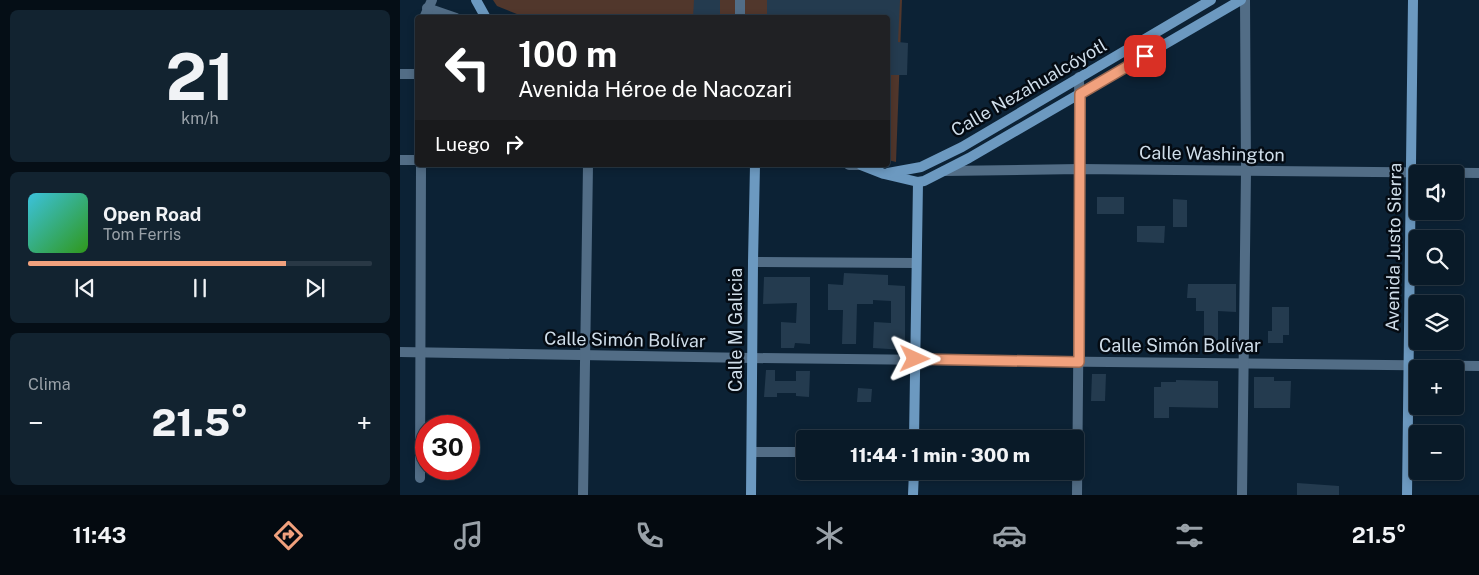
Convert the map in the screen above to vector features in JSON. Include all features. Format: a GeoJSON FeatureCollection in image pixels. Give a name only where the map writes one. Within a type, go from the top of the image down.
{"type":"FeatureCollection","features":[{"type":"Feature","properties":{"kind":"street"},"geometry":{"type":"LineString","coordinates":[[476,0],[484,15]]}},
{"type":"Feature","properties":{"kind":"street"},"geometry":{"type":"LineString","coordinates":[[740,0],[740,15]]}},
{"type":"Feature","properties":{"kind":"street","name":"Calle Nezahualcóyotl"},"geometry":{"type":"LineString","coordinates":[[884,174],[921,167],[962,147],[1211,0]]}},
{"type":"Feature","properties":{"kind":"street","name":"Calle Nezahualcóyotl"},"geometry":{"type":"LineString","coordinates":[[918,182],[944,171],[1241,0]]}},
{"type":"Feature","properties":{"kind":"street"},"geometry":{"type":"LineString","coordinates":[[1242,495],[1246,171],[1245,0]]}},
{"type":"Feature","properties":{"kind":"street","name":"Avenida Justo Sierra"},"geometry":{"type":"LineString","coordinates":[[1412,165],[1413,0]]}},
{"type":"Feature","properties":{"kind":"street"},"geometry":{"type":"LineString","coordinates":[[428,9],[447,15]]}},
{"type":"Feature","properties":{"kind":"street"},"geometry":{"type":"LineString","coordinates":[[400,74],[415,74]]}},
{"type":"Feature","properties":{"kind":"street"},"geometry":{"type":"LineString","coordinates":[[1077,495],[1079,77]]}},
{"type":"Feature","properties":{"kind":"street"},"geometry":{"type":"LineString","coordinates":[[914,430],[918,182],[938,159]]}},
{"type":"Feature","properties":{"kind":"street"},"geometry":{"type":"LineString","coordinates":[[400,160],[415,160]]}},
{"type":"Feature","properties":{"kind":"street"},"geometry":{"type":"LineString","coordinates":[[420,415],[421,167]]}},
{"type":"Feature","properties":{"kind":"street"},"geometry":{"type":"LineString","coordinates":[[582,495],[588,167]]}},
{"type":"Feature","properties":{"kind":"street","name":"Calle M Galicia"},"geometry":{"type":"LineString","coordinates":[[751,495],[755,167]]}},
{"type":"Feature","properties":{"kind":"street"},"geometry":{"type":"LineString","coordinates":[[866,167],[884,174],[918,182]]}},
{"type":"Feature","properties":{"kind":"street","name":"Calle Washington"},"geometry":{"type":"LineString","coordinates":[[944,171],[1080,169],[1409,172]]}},
{"type":"Feature","properties":{"kind":"street","name":"Calle Washington"},"geometry":{"type":"LineString","coordinates":[[1464,173],[1479,173]]}},
{"type":"Feature","properties":{"kind":"street","name":"Avenida Justo Sierra"},"geometry":{"type":"LineString","coordinates":[[1409,360],[1411,220]]}},
{"type":"Feature","properties":{"kind":"street"},"geometry":{"type":"LineString","coordinates":[[753,262],[916,263]]}},
{"type":"Feature","properties":{"kind":"street","name":"Calle Simón Bolívar"},"geometry":{"type":"LineString","coordinates":[[400,352],[585,356],[1409,365]]}},
{"type":"Feature","properties":{"kind":"street","name":"Avenida Justo Sierra"},"geometry":{"type":"LineString","coordinates":[[1408,495],[1409,365]]}},
{"type":"Feature","properties":{"kind":"street","name":"Calle Simón Bolívar"},"geometry":{"type":"LineString","coordinates":[[1464,366],[1479,366]]}},
{"type":"Feature","properties":{"kind":"street"},"geometry":{"type":"LineString","coordinates":[[752,452],[796,452]]}},
{"type":"Feature","properties":{"kind":"street"},"geometry":{"type":"LineString","coordinates":[[914,480],[914,495]]}},
{"type":"Feature","properties":{"kind":"shaded area"},"geometry":{"type":"Polygon","coordinates":[[[493,0],[902,0],[896,162],[890,160],[890,15],[520,15],[497,6],[493,0]]]}},
{"type":"Feature","properties":{"kind":"building"},"geometry":{"type":"Polygon","coordinates":[[[694,0],[720,0],[720,15],[693,15],[694,0]]]}},
{"type":"Feature","properties":{"kind":"building"},"geometry":{"type":"Polygon","coordinates":[[[767,0],[900,0],[898,42],[908,43],[907,75],[890,75],[890,15],[767,15],[767,0]]]}},
{"type":"Feature","properties":{"kind":"building"},"geometry":{"type":"Polygon","coordinates":[[[1097,197],[1124,197],[1124,214],[1097,214],[1097,197]]]}},
{"type":"Feature","properties":{"kind":"building"},"geometry":{"type":"Polygon","coordinates":[[[1173,199],[1187,200],[1187,227],[1173,227],[1173,199]]]}},
{"type":"Feature","properties":{"kind":"building"},"geometry":{"type":"Polygon","coordinates":[[[1137,226],[1165,226],[1164,243],[1137,242],[1137,226]]]}},
{"type":"Feature","properties":{"kind":"building"},"geometry":{"type":"Polygon","coordinates":[[[844,273],[888,275],[888,285],[905,286],[905,350],[873,348],[874,322],[891,323],[891,301],[873,300],[873,304],[857,304],[856,344],[842,344],[843,310],[828,310],[828,284],[843,285],[844,273]]]}},
{"type":"Feature","properties":{"kind":"building"},"geometry":{"type":"Polygon","coordinates":[[[764,277],[810,277],[810,344],[795,343],[794,348],[781,348],[781,322],[796,323],[797,303],[763,304],[764,277]]]}},
{"type":"Feature","properties":{"kind":"building"},"geometry":{"type":"Polygon","coordinates":[[[1188,284],[1236,284],[1236,312],[1218,311],[1218,343],[1204,343],[1204,311],[1196,311],[1196,298],[1187,298],[1188,284]]]}},
{"type":"Feature","properties":{"kind":"building"},"geometry":{"type":"Polygon","coordinates":[[[1272,307],[1289,307],[1289,335],[1283,335],[1283,343],[1268,343],[1268,331],[1272,331],[1272,307]]]}},
{"type":"Feature","properties":{"kind":"building"},"geometry":{"type":"Polygon","coordinates":[[[766,370],[775,370],[775,381],[796,381],[796,371],[810,371],[809,397],[796,396],[796,393],[777,393],[777,397],[764,397],[766,370]]]}},
{"type":"Feature","properties":{"kind":"building"},"geometry":{"type":"Polygon","coordinates":[[[1092,374],[1106,374],[1105,401],[1091,401],[1092,374]]]}},
{"type":"Feature","properties":{"kind":"building"},"geometry":{"type":"Polygon","coordinates":[[[1254,377],[1274,377],[1274,381],[1291,381],[1290,408],[1254,408],[1254,377]]]}},
{"type":"Feature","properties":{"kind":"building"},"geometry":{"type":"Polygon","coordinates":[[[1176,380],[1218,381],[1218,408],[1169,407],[1169,418],[1154,418],[1154,387],[1161,387],[1161,382],[1176,382],[1176,380]]]}},
{"type":"Feature","properties":{"kind":"building"},"geometry":{"type":"Polygon","coordinates":[[[858,388],[872,389],[871,402],[857,402],[858,388]]]}},
{"type":"Feature","properties":{"kind":"building"},"geometry":{"type":"Polygon","coordinates":[[[1297,483],[1339,486],[1339,495],[1297,495],[1297,483]]]}},
{"type":"Feature","properties":{"kind":"route"},"geometry":{"type":"LineString","coordinates":[[915,359],[1079,362],[1080,94],[1145,56]]}}]}
